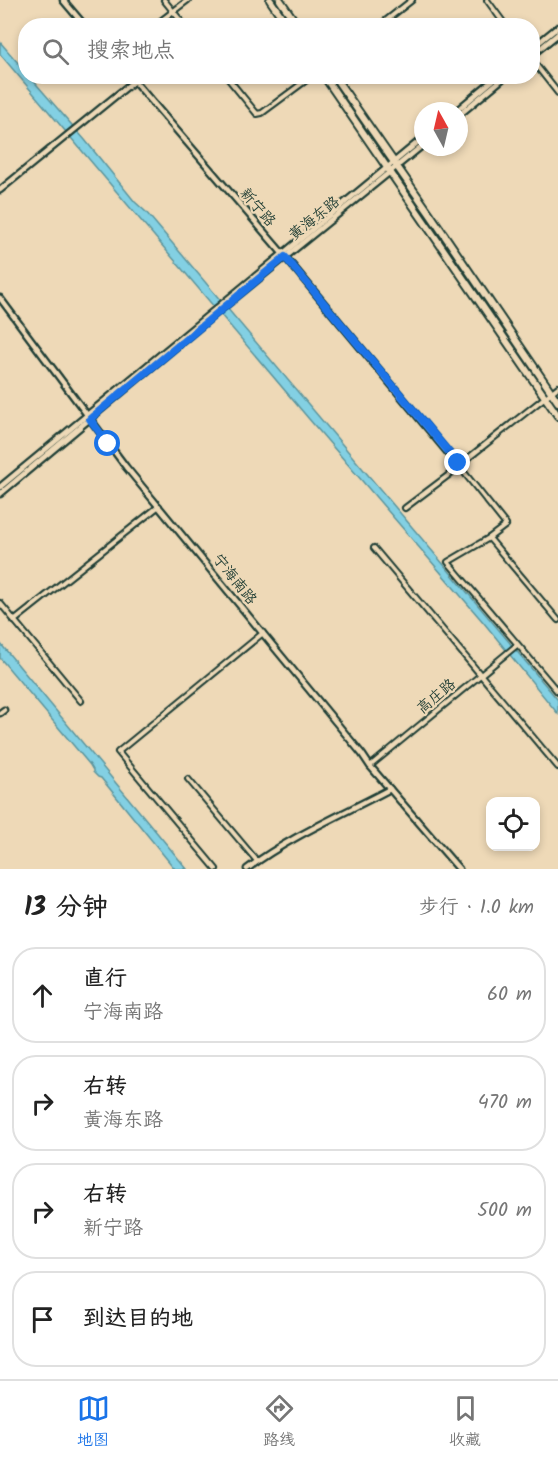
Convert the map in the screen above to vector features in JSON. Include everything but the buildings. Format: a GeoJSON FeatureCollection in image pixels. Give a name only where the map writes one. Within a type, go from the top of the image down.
{"type":"FeatureCollection","features":[{"type":"Feature","properties":{"kind":"main road"},"geometry":{"type":"LineString","coordinates":[[270,0],[282,18]]}},
{"type":"Feature","properties":{"kind":"main road"},"geometry":{"type":"LineString","coordinates":[[280,0],[292,18]]}},
{"type":"Feature","properties":{"kind":"main road"},"geometry":{"type":"LineString","coordinates":[[330,84],[558,416]]}},
{"type":"Feature","properties":{"kind":"main road"},"geometry":{"type":"LineString","coordinates":[[340,84],[558,402]]}},
{"type":"Feature","properties":{"kind":"street"},"geometry":{"type":"LineString","coordinates":[[63,0],[78,18]]}},
{"type":"Feature","properties":{"kind":"street"},"geometry":{"type":"LineString","coordinates":[[164,0],[179,18]]}},
{"type":"Feature","properties":{"kind":"street"},"geometry":{"type":"LineString","coordinates":[[164,18],[188,0]]}},
{"type":"Feature","properties":{"kind":"street"},"geometry":{"type":"LineString","coordinates":[[389,18],[412,0]]}},
{"type":"Feature","properties":{"kind":"street"},"geometry":{"type":"LineString","coordinates":[[487,0],[500,18]]}},
{"type":"Feature","properties":{"kind":"street"},"geometry":{"type":"LineString","coordinates":[[540,42],[558,27]]}},
{"type":"Feature","properties":{"kind":"street"},"geometry":{"type":"LineString","coordinates":[[540,49],[558,34]]}},
{"type":"Feature","properties":{"kind":"street"},"geometry":{"type":"LineString","coordinates":[[540,70],[558,93]]}},
{"type":"Feature","properties":{"kind":"street"},"geometry":{"type":"LineString","coordinates":[[0,190],[130,84]]}},
{"type":"Feature","properties":{"kind":"street","name":"新宁路"},"geometry":{"type":"LineString","coordinates":[[137,84],[284,255],[459,466]]}},
{"type":"Feature","properties":{"kind":"street"},"geometry":{"type":"LineString","coordinates":[[233,84],[257,114],[262,113],[301,84]]}},
{"type":"Feature","properties":{"kind":"street"},"geometry":{"type":"LineString","coordinates":[[467,102],[488,84]]}},
{"type":"Feature","properties":{"kind":"street"},"geometry":{"type":"LineString","coordinates":[[468,108],[497,84]]}},
{"type":"Feature","properties":{"kind":"street","name":"黄海东路"},"geometry":{"type":"LineString","coordinates":[[396,164],[414,147]]}},
{"type":"Feature","properties":{"kind":"street","name":"黄海东路"},"geometry":{"type":"LineString","coordinates":[[0,494],[213,313],[389,169],[414,151]]}},
{"type":"Feature","properties":{"kind":"street","name":"宁海南路"},"geometry":{"type":"LineString","coordinates":[[0,298],[108,444],[370,766],[459,869]]}},
{"type":"Feature","properties":{"kind":"street"},"geometry":{"type":"LineString","coordinates":[[405,508],[558,387]]}},
{"type":"Feature","properties":{"kind":"street","name":"黄海东路"},"geometry":{"type":"LineString","coordinates":[[0,486],[88,417]]}},
{"type":"Feature","properties":{"kind":"street"},"geometry":{"type":"LineString","coordinates":[[459,466],[506,525],[489,538],[448,562],[558,692]]}},
{"type":"Feature","properties":{"kind":"street"},"geometry":{"type":"LineString","coordinates":[[14,621],[159,506]]}},
{"type":"Feature","properties":{"kind":"street"},"geometry":{"type":"LineString","coordinates":[[489,538],[558,620]]}},
{"type":"Feature","properties":{"kind":"street"},"geometry":{"type":"LineString","coordinates":[[374,548],[558,767]]}},
{"type":"Feature","properties":{"kind":"street"},"geometry":{"type":"LineString","coordinates":[[0,603],[81,701]]}},
{"type":"Feature","properties":{"kind":"street"},"geometry":{"type":"LineString","coordinates":[[216,869],[118,752],[263,633]]}},
{"type":"Feature","properties":{"kind":"street","name":"高庄路"},"geometry":{"type":"LineString","coordinates":[[370,766],[517,645]]}},
{"type":"Feature","properties":{"kind":"street"},"geometry":{"type":"LineString","coordinates":[[188,779],[257,861]]}},
{"type":"Feature","properties":{"kind":"street"},"geometry":{"type":"LineString","coordinates":[[247,869],[302,835],[390,789]]}},
{"type":"Feature","properties":{"kind":"water"},"geometry":{"type":"Polygon","coordinates":[[[0,42],[18,63],[18,75],[0,54],[0,42]]]}},
{"type":"Feature","properties":{"kind":"water"},"geometry":{"type":"Polygon","coordinates":[[[25,84],[36,84],[135,202],[146,212],[558,700],[558,714],[484,623],[25,84]]]}},
{"type":"Feature","properties":{"kind":"water"},"geometry":{"type":"Polygon","coordinates":[[[0,643],[187,869],[175,869],[101,778],[93,772],[90,765],[0,658],[0,643]]]}},
{"type":"Feature","properties":{"kind":"route"},"geometry":{"type":"LineString","coordinates":[[108,444],[90,419],[285,257],[458,463]]}}]}
